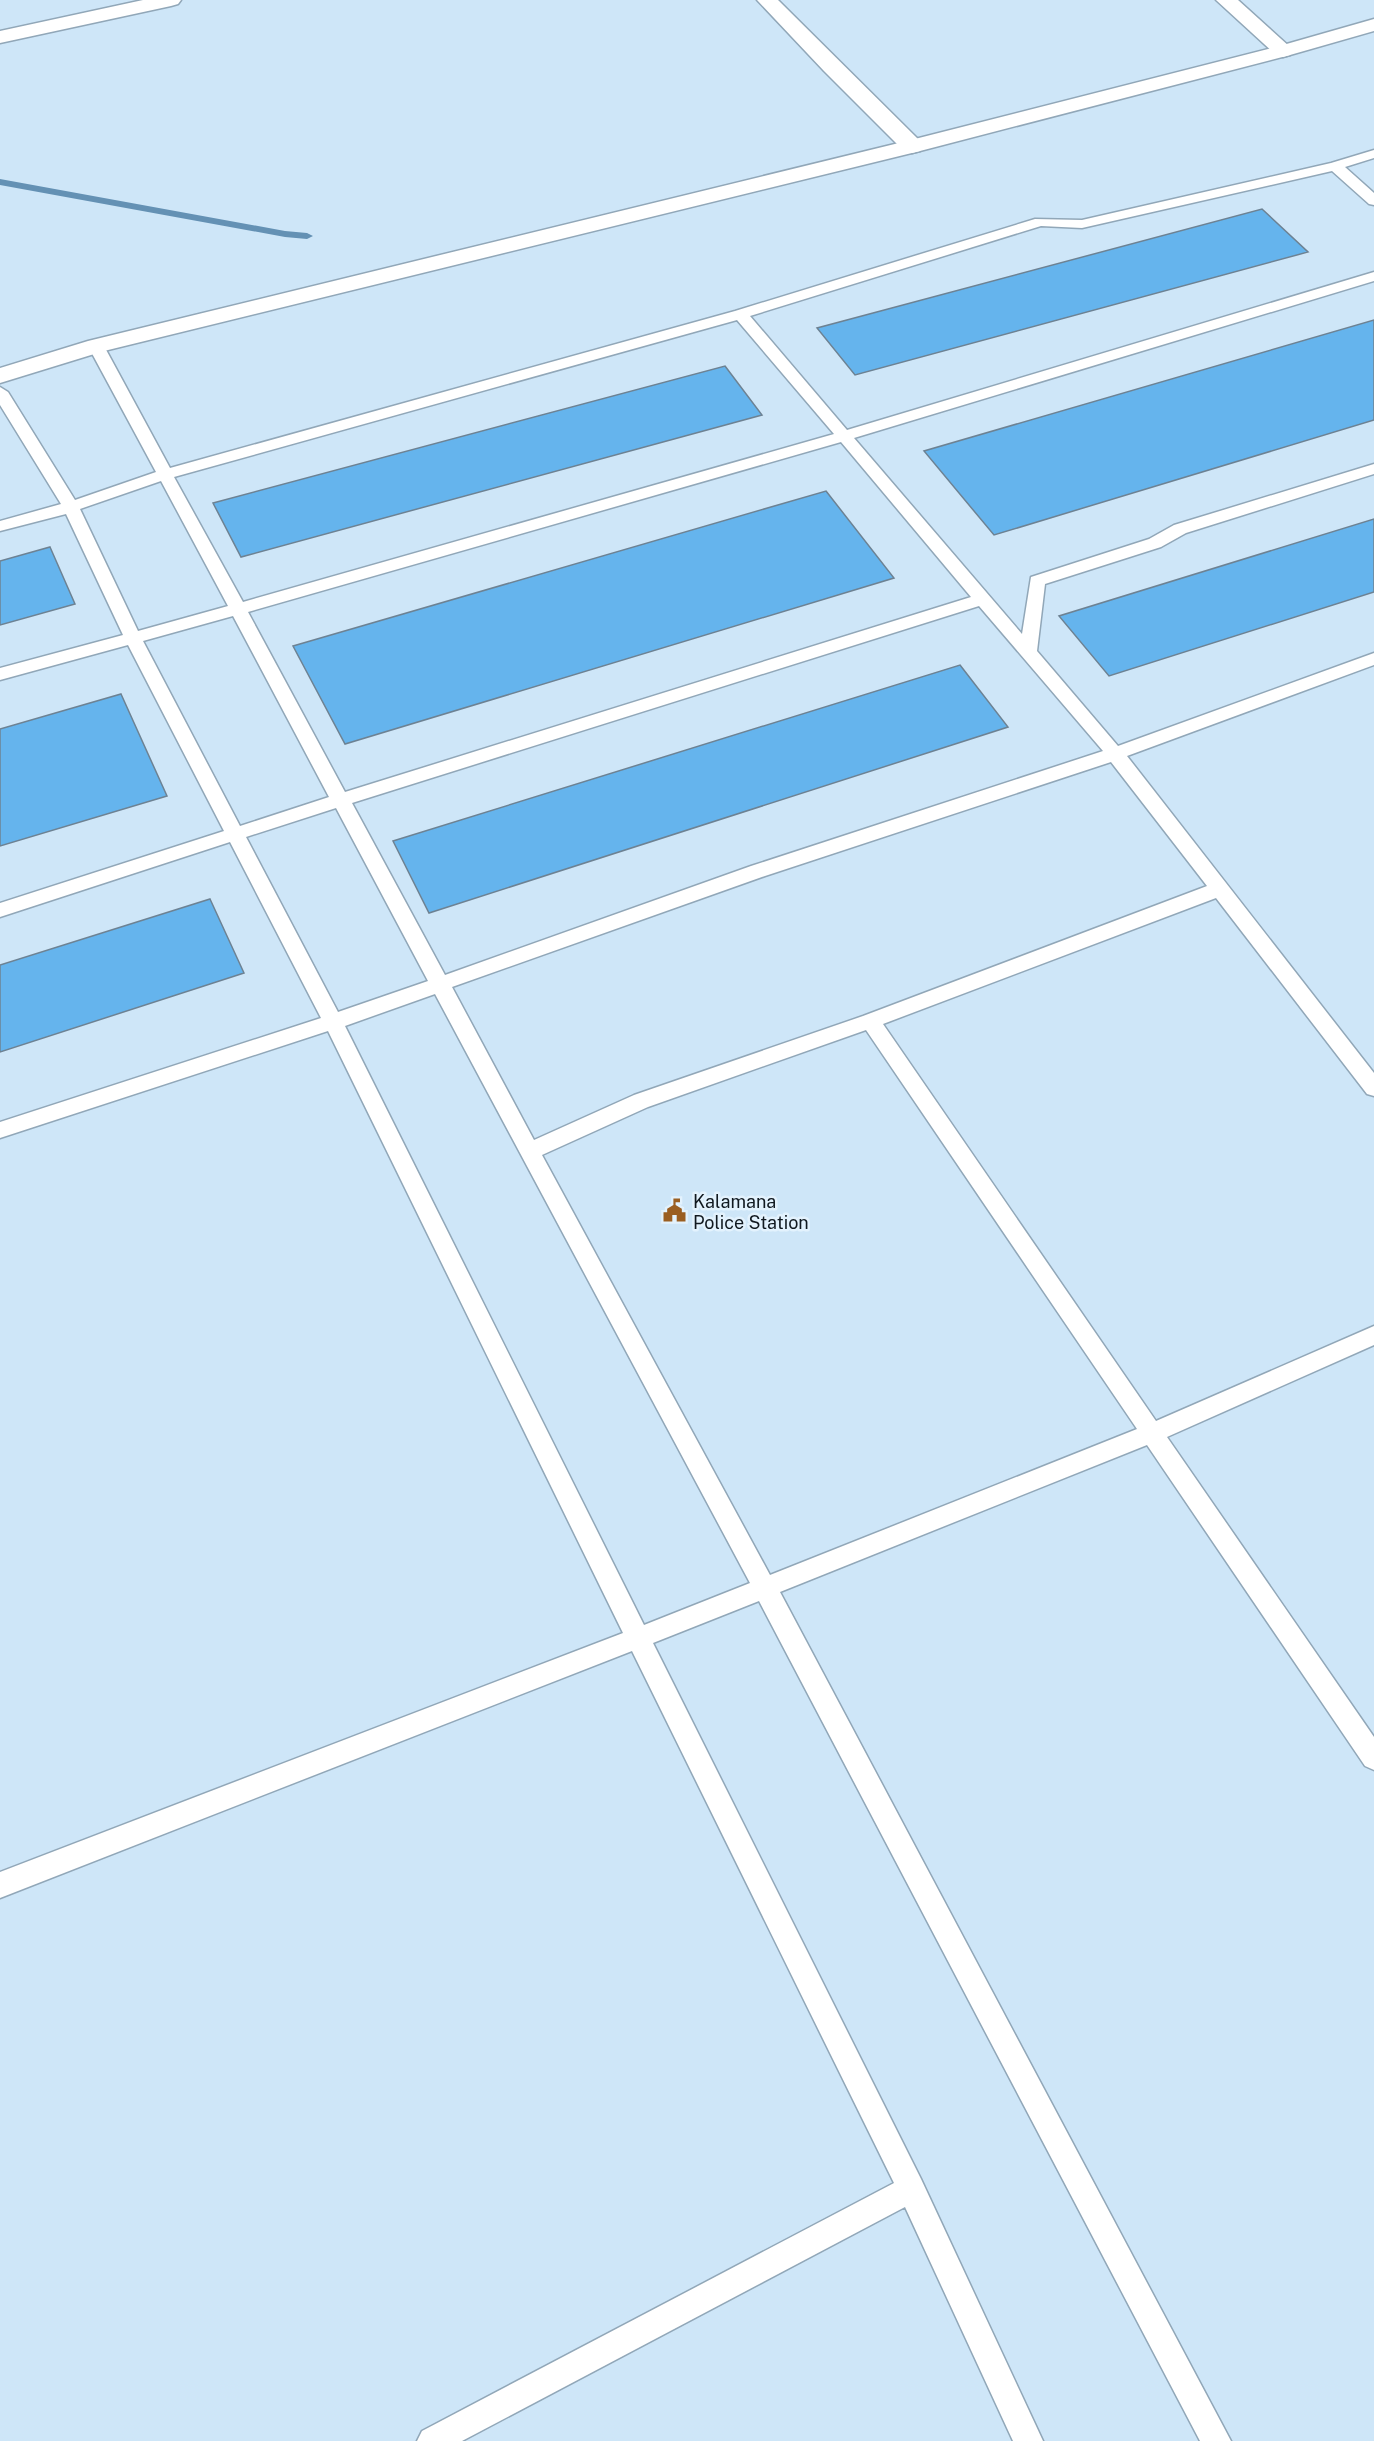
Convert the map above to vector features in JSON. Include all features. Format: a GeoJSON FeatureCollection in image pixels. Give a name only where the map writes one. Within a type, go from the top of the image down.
{"type":"FeatureCollection","features":[{"type":"Feature","properties":{"kind":"street"},"geometry":{"type":"LineString","coordinates":[[0,37],[171,0]]}},
{"type":"Feature","properties":{"kind":"street"},"geometry":{"type":"LineString","coordinates":[[767,0],[831,67],[912,146]]}},
{"type":"Feature","properties":{"kind":"street"},"geometry":{"type":"LineString","coordinates":[[1226,0],[1283,51]]}},
{"type":"Feature","properties":{"kind":"street"},"geometry":{"type":"LineString","coordinates":[[0,376],[96,346],[912,146],[1283,51],[1374,25]]}},
{"type":"Feature","properties":{"kind":"lane"},"geometry":{"type":"LineString","coordinates":[[0,526],[71,507],[165,474],[740,314],[1040,222],[1082,224],[1335,166],[1374,154]]}},
{"type":"Feature","properties":{"kind":"lane"},"geometry":{"type":"LineString","coordinates":[[1335,166],[1374,201]]}},
{"type":"Feature","properties":{"kind":"lane"},"geometry":{"type":"LineString","coordinates":[[0,674],[132,636],[238,609],[844,436],[1374,276]]}},
{"type":"Feature","properties":{"kind":"lane"},"geometry":{"type":"LineString","coordinates":[[740,314],[1115,754],[1374,1088]]}},
{"type":"Feature","properties":{"kind":"lane"},"geometry":{"type":"LineString","coordinates":[[96,346],[765,1588],[1216,2441]]}},
{"type":"Feature","properties":{"kind":"lane"},"geometry":{"type":"LineString","coordinates":[[0,392],[71,507],[132,636],[333,1023],[911,2189],[1028,2441]]}},
{"type":"Feature","properties":{"kind":"lane"},"geometry":{"type":"LineString","coordinates":[[1028,653],[1037,581],[1155,543],[1180,529],[1374,469]]}},
{"type":"Feature","properties":{"kind":"lane"},"geometry":{"type":"LineString","coordinates":[[0,910],[340,800],[982,599]]}},
{"type":"Feature","properties":{"kind":"lane"},"geometry":{"type":"LineString","coordinates":[[0,1130],[333,1023],[758,871],[1115,754],[1374,659]]}},
{"type":"Feature","properties":{"kind":"lane"},"geometry":{"type":"LineString","coordinates":[[530,1151],[641,1101],[870,1021],[1219,889]]}},
{"type":"Feature","properties":{"kind":"lane"},"geometry":{"type":"LineString","coordinates":[[870,1021],[1374,1758]]}},
{"type":"Feature","properties":{"kind":"lane"},"geometry":{"type":"LineString","coordinates":[[0,1885],[638,1638],[1153,1433],[1374,1335]]}},
{"type":"Feature","properties":{"kind":"lane"},"geometry":{"type":"LineString","coordinates":[[432,2441],[911,2189]]}},
{"type":"Feature","properties":{"kind":"building"},"geometry":{"type":"Polygon","coordinates":[[[1262,209],[1308,252],[855,375],[817,328],[1262,209]]]}},
{"type":"Feature","properties":{"kind":"building"},"geometry":{"type":"Polygon","coordinates":[[[1374,320],[1374,420],[994,535],[924,451],[1374,320]]]}},
{"type":"Feature","properties":{"kind":"building"},"geometry":{"type":"Polygon","coordinates":[[[725,366],[762,415],[241,557],[213,503],[725,366]]]}},
{"type":"Feature","properties":{"kind":"building"},"geometry":{"type":"Polygon","coordinates":[[[826,491],[894,578],[345,744],[293,646],[826,491]]]}},
{"type":"Feature","properties":{"kind":"building"},"geometry":{"type":"Polygon","coordinates":[[[1374,519],[1374,592],[1109,676],[1059,616],[1374,519]]]}},
{"type":"Feature","properties":{"kind":"building"},"geometry":{"type":"Polygon","coordinates":[[[50,547],[75,604],[0,625],[0,561],[50,547]]]}},
{"type":"Feature","properties":{"kind":"building"},"geometry":{"type":"Polygon","coordinates":[[[960,665],[1008,727],[429,913],[393,841],[960,665]]]}},
{"type":"Feature","properties":{"kind":"building"},"geometry":{"type":"Polygon","coordinates":[[[121,694],[167,796],[0,846],[0,729],[121,694]]]}},
{"type":"Feature","properties":{"kind":"building"},"geometry":{"type":"Polygon","coordinates":[[[210,899],[244,973],[0,1052],[0,965],[210,899]]]}},
{"type":"Feature","properties":{"kind":"waterway"},"geometry":{"type":"LineString","coordinates":[[0,182],[285,234],[307,236]]}},
{"type":"Feature","properties":{"kind":"place","name":"Kalamana Police Station"},"geometry":{"type":"Point","coordinates":[675,1211]}}]}
